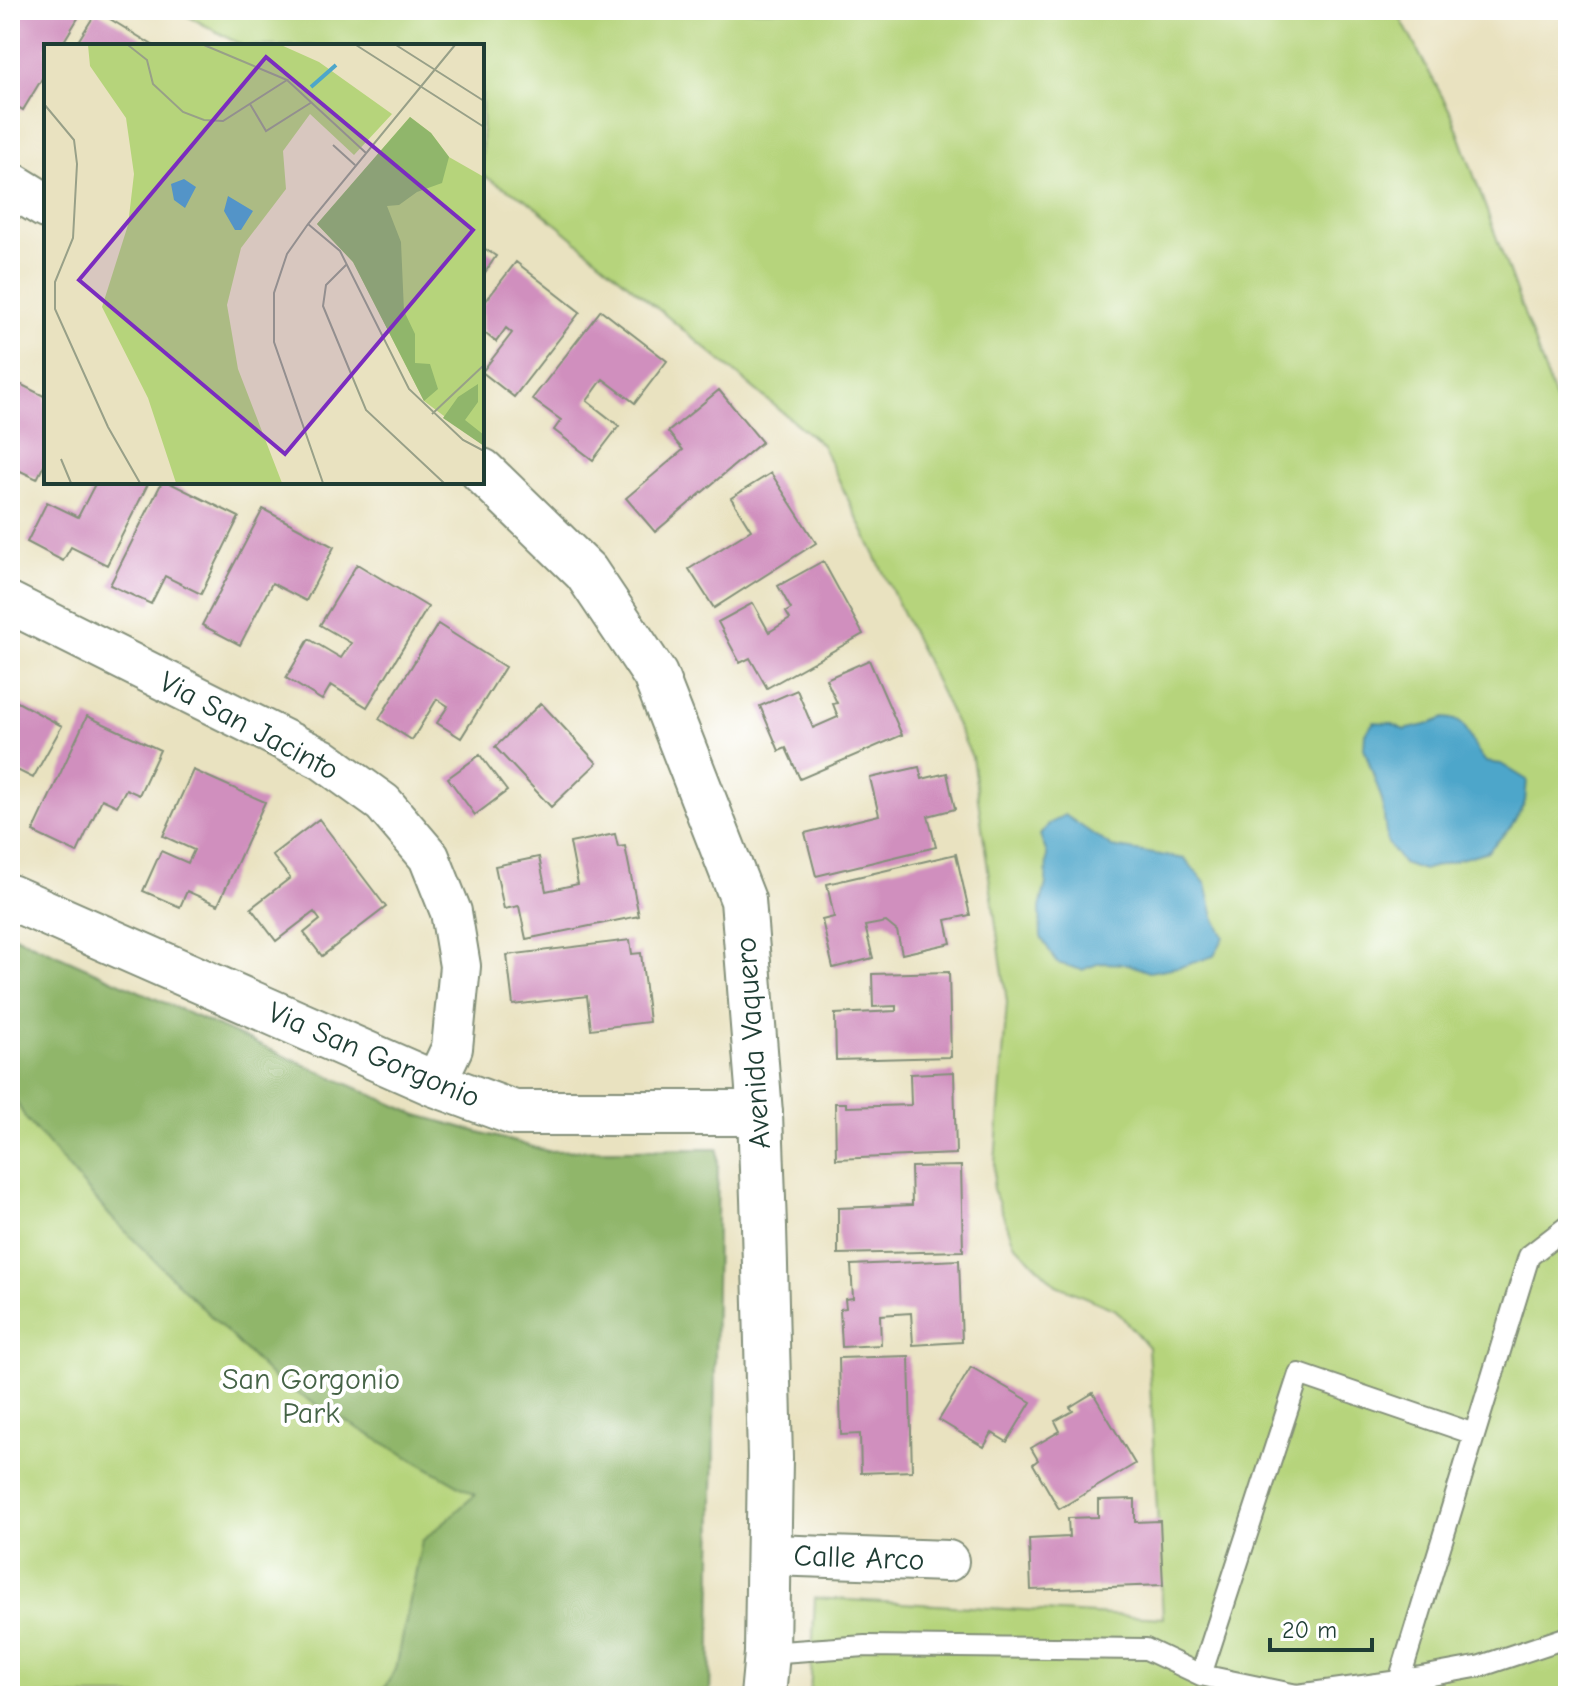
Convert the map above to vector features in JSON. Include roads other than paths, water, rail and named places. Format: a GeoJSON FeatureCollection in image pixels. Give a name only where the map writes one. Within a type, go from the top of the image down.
{"type":"FeatureCollection","features":[{"type":"Feature","properties":{"kind":"main road"},"geometry":{"type":"LineString","coordinates":[[10,184],[44,205]]}},
{"type":"Feature","properties":{"kind":"main road","name":"Avenida Vaquero"},"geometry":{"type":"LineString","coordinates":[[484,473],[586,572],[655,675],[743,900],[760,1113],[770,1444],[770,1555],[763,1696]]}},
{"type":"Feature","properties":{"kind":"main road","name":"Via San Gorgonio"},"geometry":{"type":"LineString","coordinates":[[10,897],[435,1084],[514,1113],[760,1113]]}},
{"type":"Feature","properties":{"kind":"street","name":"Via San Jacinto"},"geometry":{"type":"LineString","coordinates":[[10,603],[322,759],[383,803],[429,857],[451,912],[460,966],[452,1048],[435,1084]]}},
{"type":"Feature","properties":{"kind":"street","name":"Calle Arco"},"geometry":{"type":"LineString","coordinates":[[770,1555],[948,1561]]}},
{"type":"Feature","properties":{"kind":"lane"},"geometry":{"type":"LineString","coordinates":[[1399,1681],[1529,1256],[1568,1226]]}},
{"type":"Feature","properties":{"kind":"lane"},"geometry":{"type":"LineString","coordinates":[[1201,1675],[1299,1374],[1474,1434]]}},
{"type":"Feature","properties":{"kind":"lane"},"geometry":{"type":"LineString","coordinates":[[767,1653],[865,1646],[1146,1649],[1201,1675],[1297,1695],[1481,1666],[1568,1637]]}},
{"type":"Feature","properties":{"kind":"water"},"geometry":{"type":"Polygon","coordinates":[[[1445,718],[1464,726],[1486,762],[1501,764],[1527,780],[1525,802],[1511,827],[1488,851],[1423,870],[1402,863],[1387,842],[1382,800],[1364,748],[1365,733],[1374,722],[1391,723],[1404,730],[1445,718]]]}},
{"type":"Feature","properties":{"kind":"water"},"geometry":{"type":"Polygon","coordinates":[[[1065,815],[1112,847],[1185,859],[1206,884],[1214,917],[1224,937],[1214,956],[1149,972],[1128,964],[1100,963],[1082,970],[1057,963],[1041,937],[1040,908],[1046,883],[1047,854],[1040,835],[1049,824],[1065,815]]]}},
{"type":"Feature","properties":{"kind":"park label","name":"San Gorgonio Park"},"geometry":{"type":"Point","coordinates":[311,1396]}}]}
